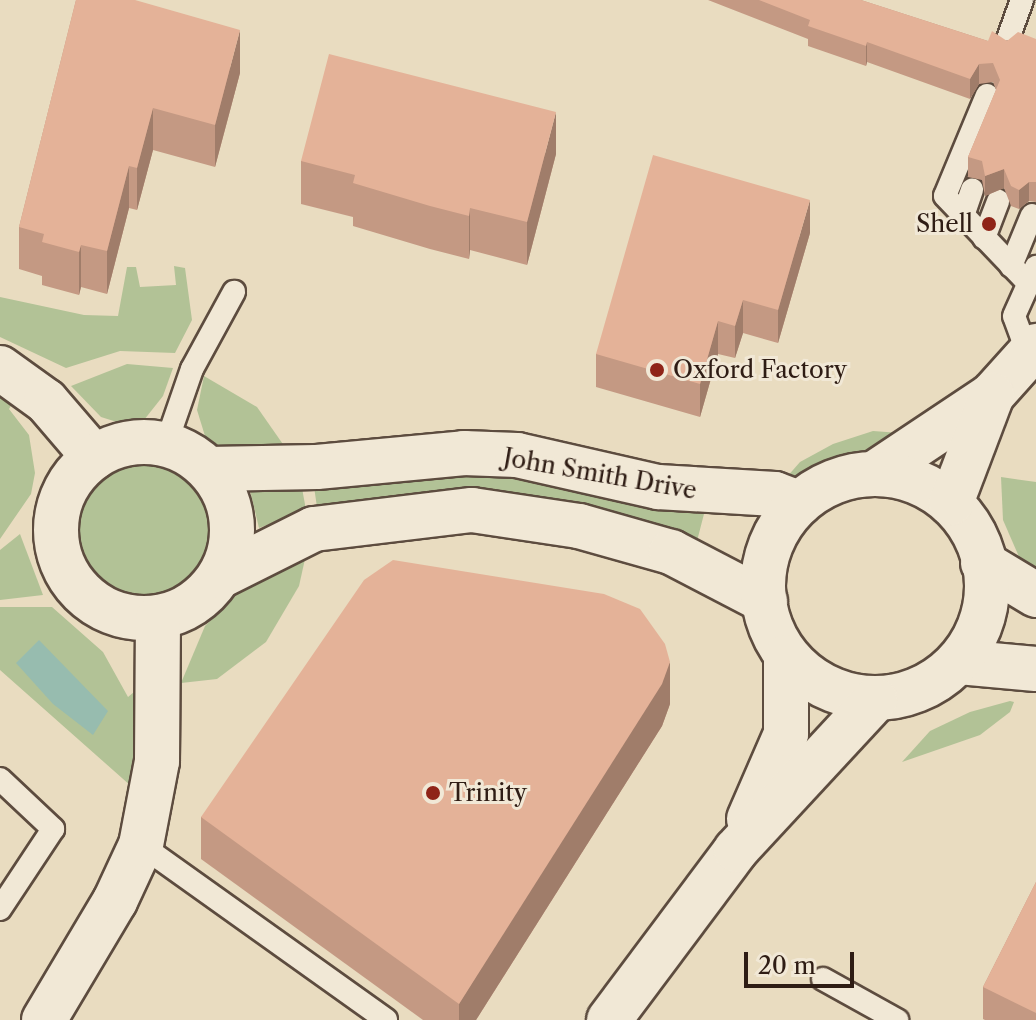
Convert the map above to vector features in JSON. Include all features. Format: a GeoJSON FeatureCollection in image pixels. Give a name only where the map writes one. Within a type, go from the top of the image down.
{"type":"FeatureCollection","features":[{"type":"Feature","properties":{"kind":"street"},"geometry":{"type":"LineString","coordinates":[[875,473],[992,395],[1032,350]]}},
{"type":"Feature","properties":{"kind":"street"},"geometry":{"type":"LineString","coordinates":[[0,368],[46,401],[78,444],[94,457]]}},
{"type":"Feature","properties":{"kind":"street"},"geometry":{"type":"LineString","coordinates":[[951,503],[992,395]]}},
{"type":"Feature","properties":{"kind":"street"},"geometry":{"type":"LineString","coordinates":[[130,443],[166,444],[209,469],[231,514],[230,551],[220,576],[197,601],[158,618],[114,614],[78,590],[63,567],[58,516],[66,491],[94,457],[130,443]]}},
{"type":"Feature","properties":{"kind":"street","name":"John Smith Drive"},"geometry":{"type":"LineString","coordinates":[[209,469],[317,467],[464,453],[517,455],[658,487],[775,494],[799,503]]}},
{"type":"Feature","properties":{"kind":"street"},"geometry":{"type":"LineString","coordinates":[[875,473],[916,481],[951,503],[975,533],[988,578],[982,622],[959,662],[917,692],[875,700],[819,685],[786,657],[769,626],[763,580],[772,540],[799,503],[838,480],[875,473]]}},
{"type":"Feature","properties":{"kind":"street"},"geometry":{"type":"LineString","coordinates":[[220,576],[314,529],[472,510],[579,526],[671,552],[765,601]]}},
{"type":"Feature","properties":{"kind":"street"},"geometry":{"type":"LineString","coordinates":[[983,563],[1036,595]]}},
{"type":"Feature","properties":{"kind":"street"},"geometry":{"type":"LineString","coordinates":[[44,1020],[115,901],[141,845],[157,761],[158,618]]}},
{"type":"Feature","properties":{"kind":"street"},"geometry":{"type":"LineString","coordinates":[[736,850],[786,734],[786,657]]}},
{"type":"Feature","properties":{"kind":"street"},"geometry":{"type":"LineString","coordinates":[[959,662],[1036,669]]}},
{"type":"Feature","properties":{"kind":"street"},"geometry":{"type":"LineString","coordinates":[[609,1020],[736,850],[875,700]]}},
{"type":"Feature","properties":{"kind":"lane"},"geometry":{"type":"LineString","coordinates":[[1005,47],[1022,0]]}},
{"type":"Feature","properties":{"kind":"lane"},"geometry":{"type":"LineString","coordinates":[[987,95],[945,196],[1011,266],[1032,275],[1014,316],[1032,350]]}},
{"type":"Feature","properties":{"kind":"lane"},"geometry":{"type":"LineString","coordinates":[[963,216],[972,190]]}},
{"type":"Feature","properties":{"kind":"lane"},"geometry":{"type":"LineString","coordinates":[[984,238],[998,201]]}},
{"type":"Feature","properties":{"kind":"lane"},"geometry":{"type":"LineString","coordinates":[[1011,266],[1032,215]]}},
{"type":"Feature","properties":{"kind":"lane"},"geometry":{"type":"LineString","coordinates":[[166,444],[192,369],[234,292]]}},
{"type":"Feature","properties":{"kind":"lane"},"geometry":{"type":"LineString","coordinates":[[0,779],[53,829],[0,909]]}},
{"type":"Feature","properties":{"kind":"lane"},"geometry":{"type":"LineString","coordinates":[[141,845],[386,1020]]}},
{"type":"Feature","properties":{"kind":"lane"},"geometry":{"type":"LineString","coordinates":[[823,979],[897,1020]]}},
{"type":"Feature","properties":{"kind":"green space"},"geometry":{"type":"Polygon","coordinates":[[[174,266],[185,268],[192,320],[175,353],[120,351],[66,368],[0,337],[0,297],[84,315],[118,316],[127,267],[136,267],[140,287],[176,285],[174,266]]]}},
{"type":"Feature","properties":{"kind":"green space"},"geometry":{"type":"Polygon","coordinates":[[[127,364],[173,368],[163,396],[144,420],[120,423],[101,417],[71,386],[127,364]]]}},
{"type":"Feature","properties":{"kind":"green space"},"geometry":{"type":"Polygon","coordinates":[[[204,376],[257,407],[287,450],[222,448],[205,436],[197,410],[204,376]]]}},
{"type":"Feature","properties":{"kind":"green space"},"geometry":{"type":"Polygon","coordinates":[[[0,393],[14,401],[9,409],[29,435],[35,473],[31,494],[0,539],[0,393]]]}},
{"type":"Feature","properties":{"kind":"green space"},"geometry":{"type":"Polygon","coordinates":[[[873,431],[900,433],[820,472],[786,478],[800,462],[833,444],[873,431]]]}},
{"type":"Feature","properties":{"kind":"green space"},"geometry":{"type":"Polygon","coordinates":[[[144,465],[169,470],[190,484],[204,505],[209,530],[204,555],[190,576],[169,590],[144,595],[119,590],[98,576],[84,555],[79,530],[84,505],[98,484],[119,470],[144,465]]]}},
{"type":"Feature","properties":{"kind":"green space"},"geometry":{"type":"Polygon","coordinates":[[[489,471],[704,514],[697,541],[460,493],[317,507],[314,487],[489,471]]]}},
{"type":"Feature","properties":{"kind":"green space"},"geometry":{"type":"Polygon","coordinates":[[[1001,477],[1036,482],[1036,575],[1020,559],[1003,520],[1001,477]]]}},
{"type":"Feature","properties":{"kind":"green space"},"geometry":{"type":"Polygon","coordinates":[[[249,486],[302,488],[306,510],[259,528],[249,486]]]}},
{"type":"Feature","properties":{"kind":"green space"},"geometry":{"type":"Polygon","coordinates":[[[20,534],[43,595],[0,600],[0,550],[20,534]]]}},
{"type":"Feature","properties":{"kind":"green space"},"geometry":{"type":"Polygon","coordinates":[[[307,550],[299,586],[266,642],[217,679],[181,683],[205,626],[246,584],[307,550]]]}},
{"type":"Feature","properties":{"kind":"green space"},"geometry":{"type":"Polygon","coordinates":[[[0,607],[52,607],[103,652],[128,697],[134,692],[140,740],[131,786],[0,670],[0,607]]]}},
{"type":"Feature","properties":{"kind":"green space"},"geometry":{"type":"Polygon","coordinates":[[[1014,702],[1010,712],[980,735],[902,762],[930,731],[970,712],[1014,702]]]}},
{"type":"Feature","properties":{"kind":"water"},"geometry":{"type":"Polygon","coordinates":[[[39,640],[108,711],[93,735],[53,704],[16,663],[39,640]]]}},
{"type":"Feature","properties":{"kind":"building"},"geometry":{"type":"Polygon","coordinates":[[[76,0],[135,0],[240,30],[215,125],[153,108],[137,168],[129,166],[107,251],[81,245],[79,252],[42,242],[44,234],[19,227],[76,0]]]}},
{"type":"Feature","properties":{"kind":"building"},"geometry":{"type":"Polygon","coordinates":[[[759,0],[861,0],[988,41],[992,31],[1007,41],[1018,32],[1036,39],[1036,182],[1029,182],[1019,190],[1011,186],[1004,169],[985,176],[982,161],[968,157],[1000,80],[993,63],[979,64],[970,79],[867,42],[866,46],[808,26],[810,20],[759,0]]]}},
{"type":"Feature","properties":{"kind":"building"},"geometry":{"type":"Polygon","coordinates":[[[329,54],[556,112],[527,222],[470,208],[469,216],[430,206],[353,183],[355,175],[301,161],[329,54]]]}},
{"type":"Feature","properties":{"kind":"building"},"geometry":{"type":"Polygon","coordinates":[[[653,155],[810,200],[778,310],[743,300],[735,326],[718,321],[700,384],[596,354],[653,155]]]}},
{"type":"Feature","properties":{"kind":"building","name":"Trinity"},"geometry":{"type":"Polygon","coordinates":[[[393,560],[604,594],[640,609],[665,644],[670,662],[662,684],[459,1004],[201,817],[364,580],[393,560]]]}},
{"type":"Feature","properties":{"kind":"building"},"geometry":{"type":"Polygon","coordinates":[[[1036,882],[1036,1013],[983,987],[1036,882]]]}},
{"type":"Feature","properties":{"kind":"place","name":"Shell"},"geometry":{"type":"Point","coordinates":[989,224]}},
{"type":"Feature","properties":{"kind":"place","name":"Oxford Factory"},"geometry":{"type":"Point","coordinates":[657,370]}},
{"type":"Feature","properties":{"kind":"place","name":"Trinity"},"geometry":{"type":"Point","coordinates":[433,793]}}]}
